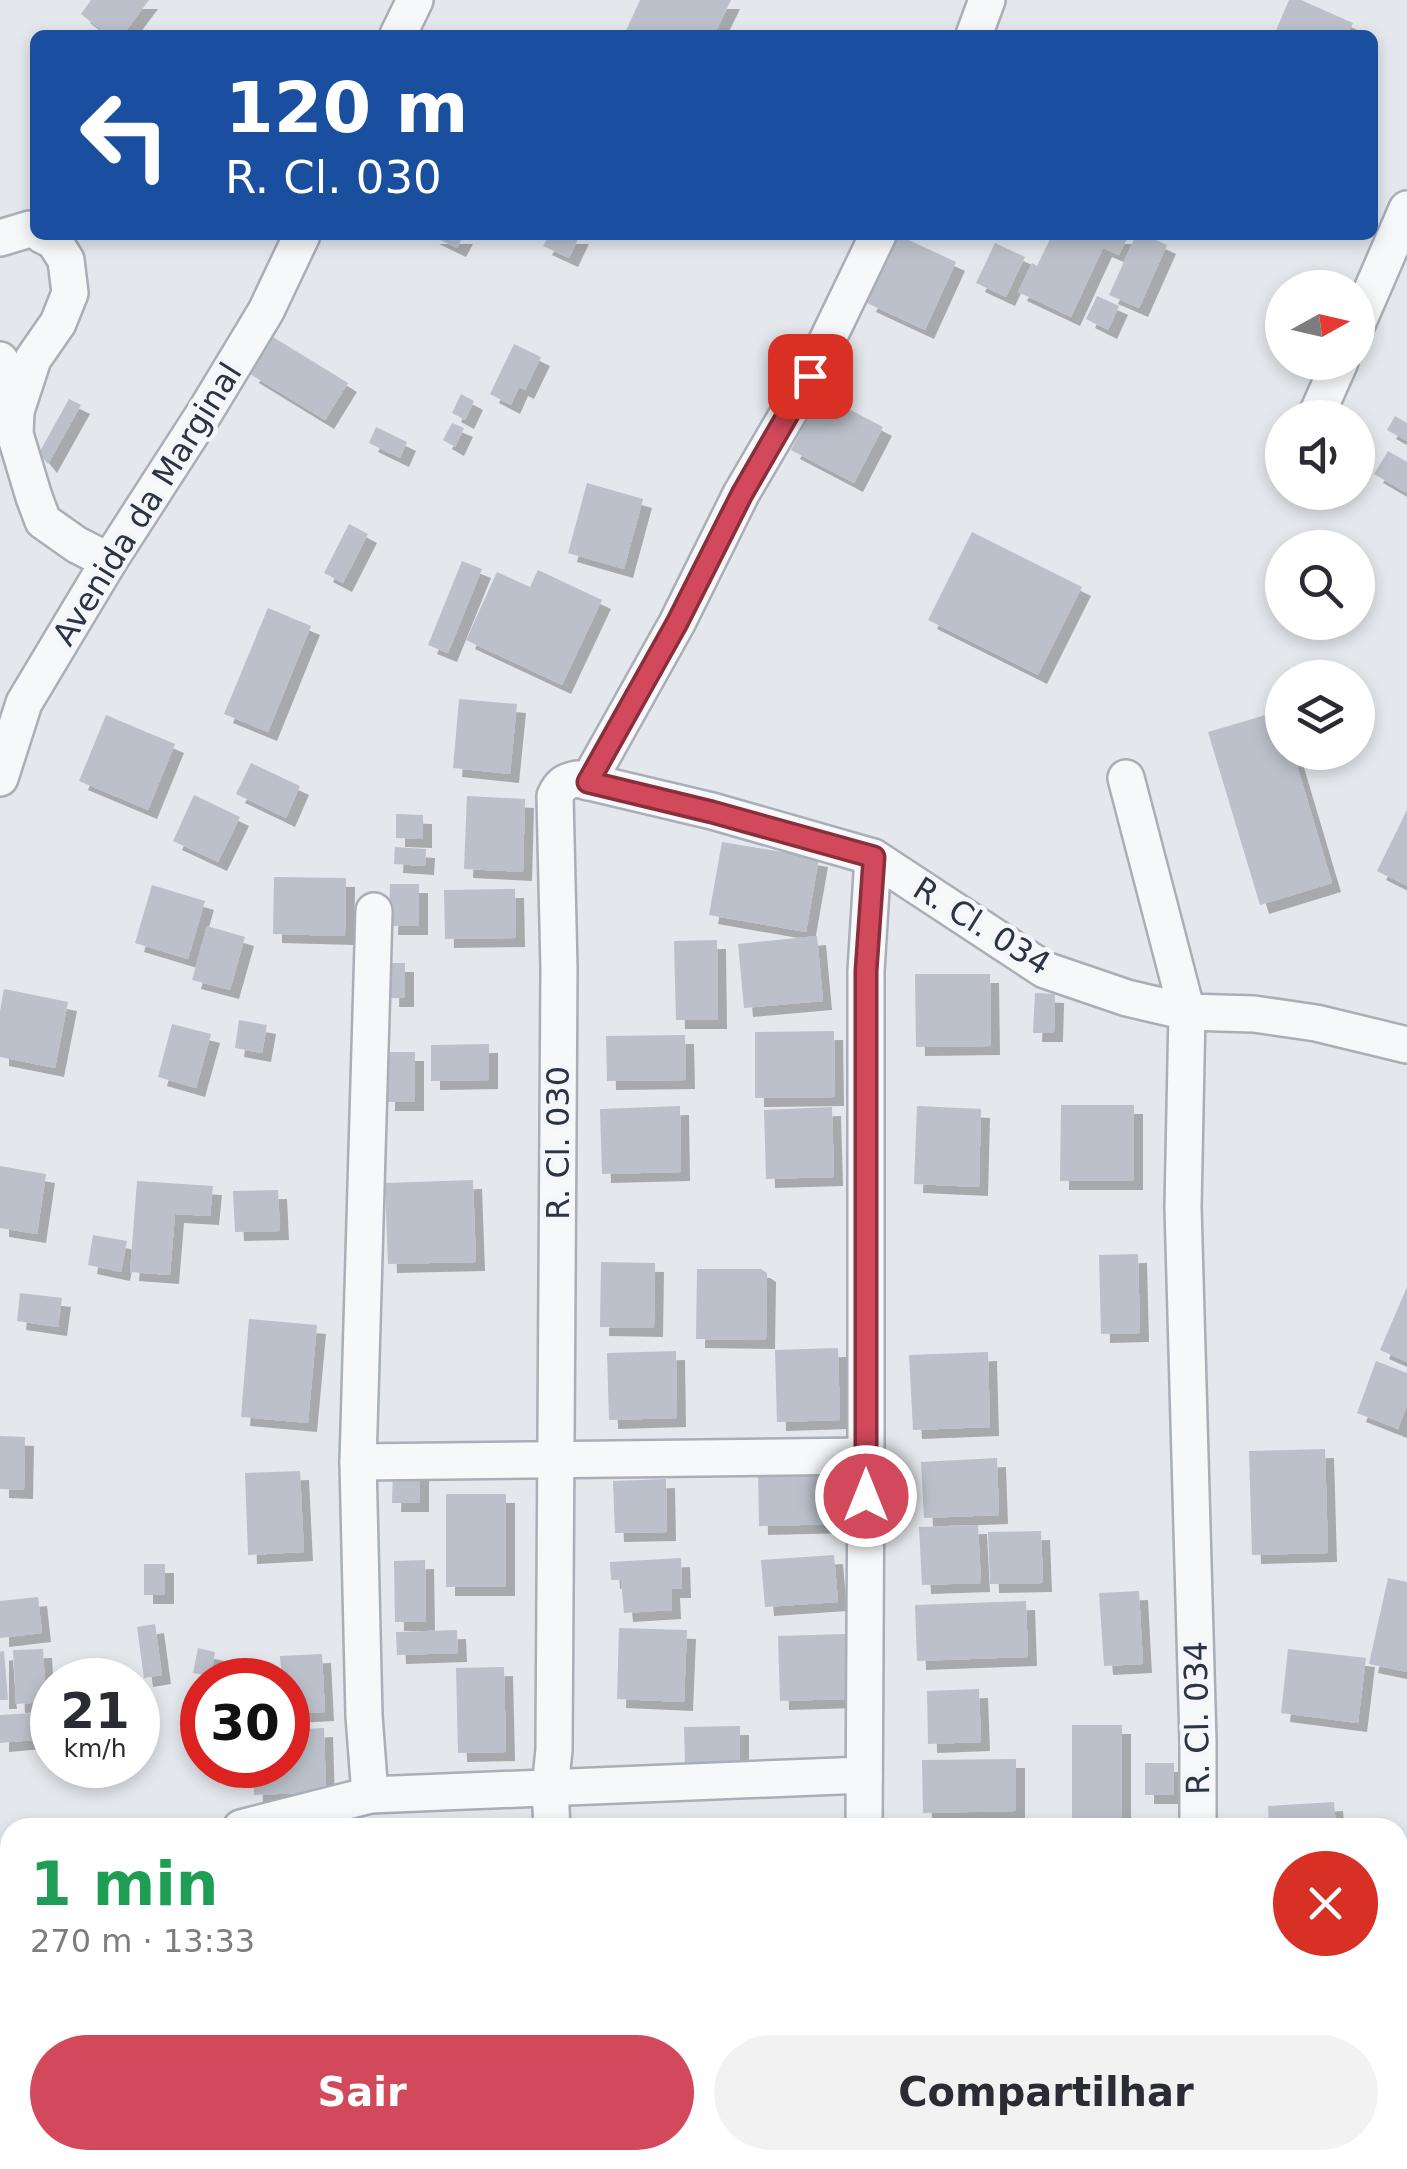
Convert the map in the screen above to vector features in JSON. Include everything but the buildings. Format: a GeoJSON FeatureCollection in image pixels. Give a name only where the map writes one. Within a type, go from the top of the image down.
{"type":"FeatureCollection","features":[{"type":"Feature","properties":{"kind":"street"},"geometry":{"type":"LineString","coordinates":[[400,30],[415,0]]}},
{"type":"Feature","properties":{"kind":"street"},"geometry":{"type":"LineString","coordinates":[[976,30],[987,0]]}},
{"type":"Feature","properties":{"kind":"street"},"geometry":{"type":"LineString","coordinates":[[1375,283],[1407,209]]}},
{"type":"Feature","properties":{"kind":"street"},"geometry":{"type":"LineString","coordinates":[[0,238],[30,229]]}},
{"type":"Feature","properties":{"kind":"street"},"geometry":{"type":"LineString","coordinates":[[50,240],[66,260],[70,293],[58,322],[33,360],[16,412],[15,434],[44,521],[108,561]]}},
{"type":"Feature","properties":{"kind":"street","name":"Avenida da Marginal"},"geometry":{"type":"LineString","coordinates":[[0,778],[24,703],[108,561],[266,312],[300,240]]}},
{"type":"Feature","properties":{"kind":"street"},"geometry":{"type":"LineString","coordinates":[[874,857],[588,782],[677,623],[742,494],[810,376],[876,240]]}},
{"type":"Feature","properties":{"kind":"street"},"geometry":{"type":"LineString","coordinates":[[0,360],[16,412]]}},
{"type":"Feature","properties":{"kind":"street"},"geometry":{"type":"LineString","coordinates":[[1126,778],[1187,1012],[1254,1014],[1316,1022],[1407,1045]]}},
{"type":"Feature","properties":{"kind":"street","name":"R. Cl. 030"},"geometry":{"type":"LineString","coordinates":[[552,1818],[560,969],[554,814],[559,787],[567,780],[588,782]]}},
{"type":"Feature","properties":{"kind":"street","name":"R. Cl. 034"},"geometry":{"type":"LineString","coordinates":[[864,1818],[866,971],[874,857],[1045,970],[1127,998],[1187,1012],[1183,1207],[1198,1818]]}},
{"type":"Feature","properties":{"kind":"street"},"geometry":{"type":"LineString","coordinates":[[370,1795],[364,1716],[358,1462],[374,911]]}},
{"type":"Feature","properties":{"kind":"street"},"geometry":{"type":"LineString","coordinates":[[358,1462],[866,1456]]}},
{"type":"Feature","properties":{"kind":"street"},"geometry":{"type":"LineString","coordinates":[[280,1818],[370,1795],[864,1775]]}},
{"type":"Feature","properties":{"kind":"route"},"geometry":{"type":"LineString","coordinates":[[810,376],[742,494],[677,623],[588,782],[874,857],[866,971],[866,1496]]}}]}
